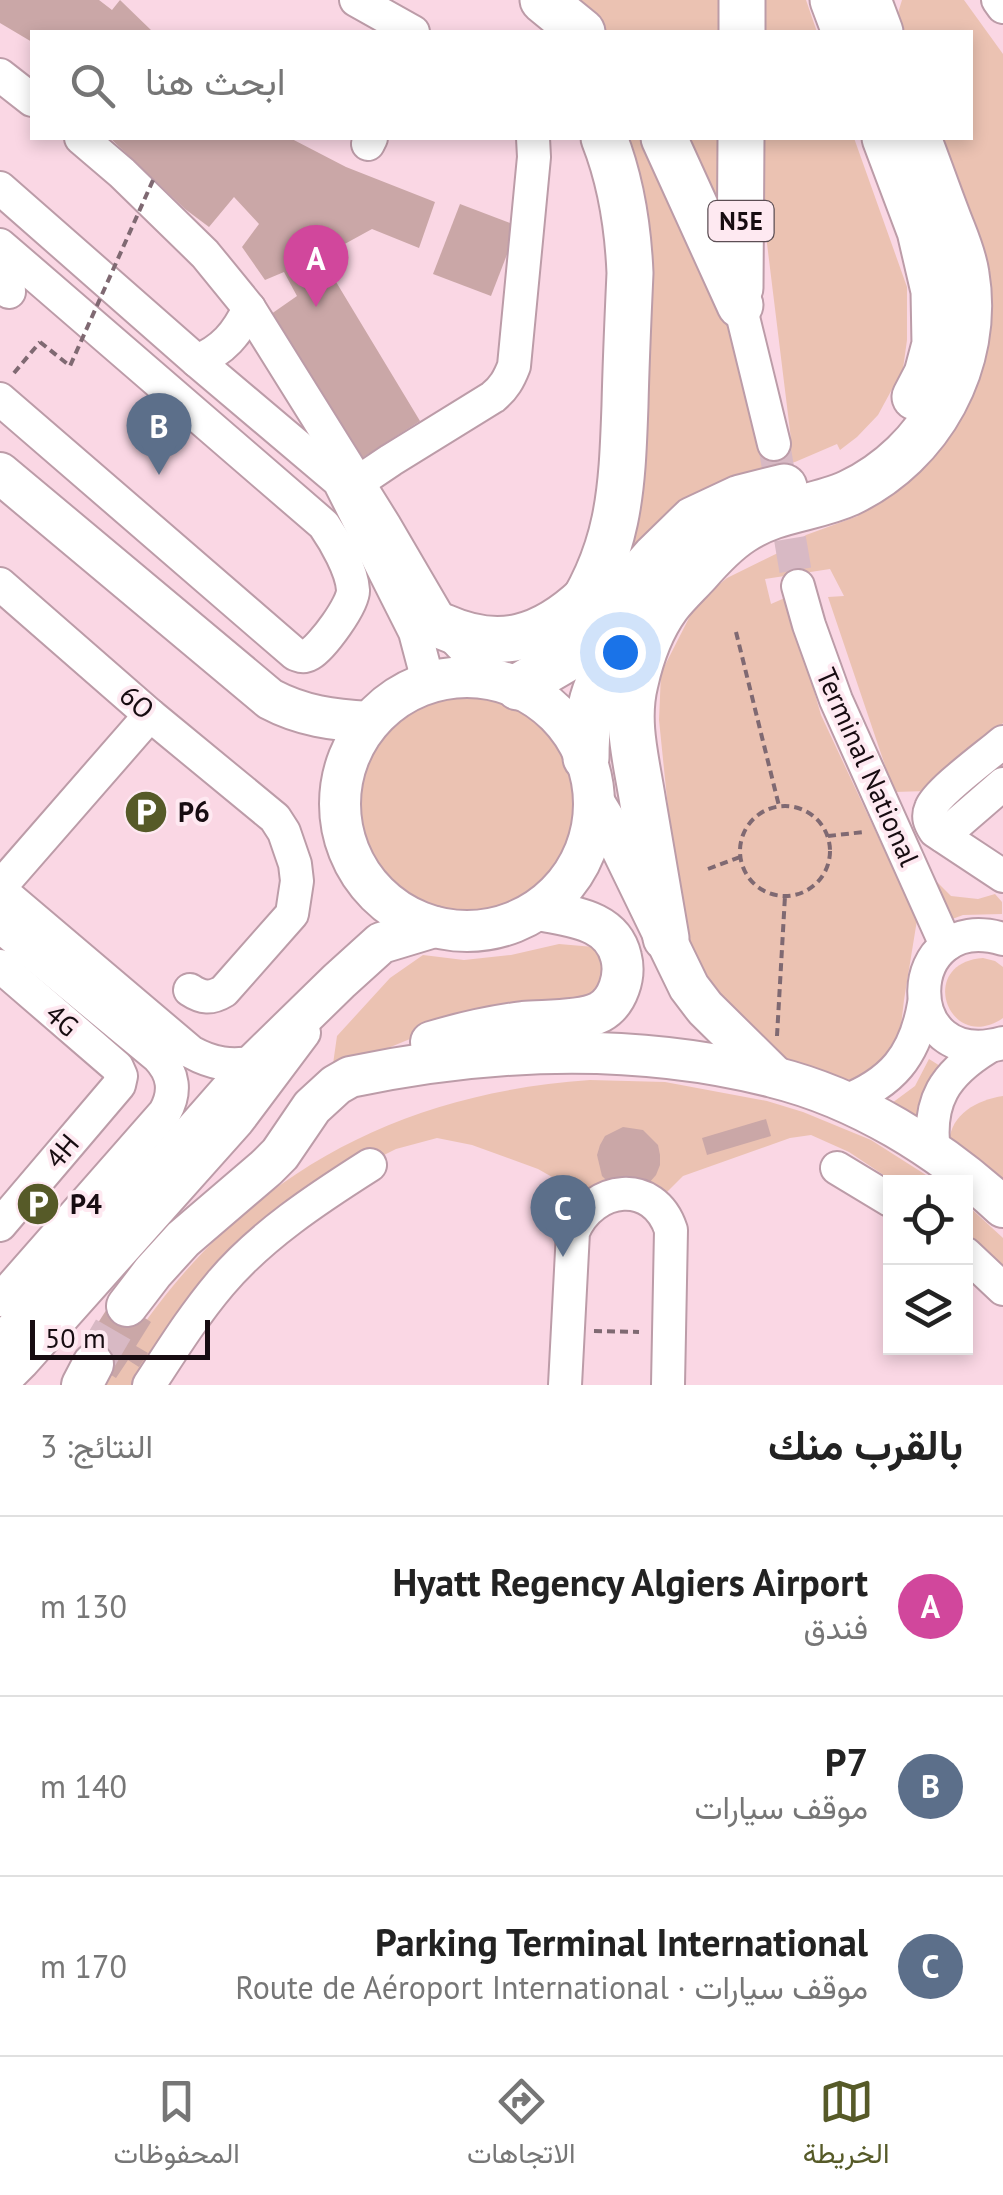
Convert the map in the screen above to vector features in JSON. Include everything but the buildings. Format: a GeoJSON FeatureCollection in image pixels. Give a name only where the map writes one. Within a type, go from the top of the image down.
{"type":"FeatureCollection","features":[{"type":"Feature","properties":{"kind":"highway"},"geometry":{"type":"LineString","coordinates":[[515,0],[542,30]]}},
{"type":"Feature","properties":{"kind":"highway"},"geometry":{"type":"LineString","coordinates":[[543,0],[580,30]]}},
{"type":"Feature","properties":{"kind":"highway"},"geometry":{"type":"LineString","coordinates":[[742,0],[742,30]]}},
{"type":"Feature","properties":{"kind":"highway"},"geometry":{"type":"LineString","coordinates":[[833,0],[844,30]]}},
{"type":"Feature","properties":{"kind":"highway"},"geometry":{"type":"LineString","coordinates":[[868,0],[883,30]]}},
{"type":"Feature","properties":{"kind":"highway"},"geometry":{"type":"LineString","coordinates":[[884,30],[886,0]]}},
{"type":"Feature","properties":{"kind":"highway"},"geometry":{"type":"LineString","coordinates":[[505,683],[529,666],[569,624],[588,596],[612,538],[622,473],[630,273],[618,183],[605,140]]}},
{"type":"Feature","properties":{"kind":"highway"},"geometry":{"type":"LineString","coordinates":[[665,140],[740,305]]}},
{"type":"Feature","properties":{"kind":"highway","name":"N5E"},"geometry":{"type":"LineString","coordinates":[[740,305],[741,140]]}},
{"type":"Feature","properties":{"kind":"highway"},"geometry":{"type":"LineString","coordinates":[[666,938],[630,730],[634,686],[646,644],[667,606],[726,542],[763,519],[825,502],[874,478],[896,462],[932,423],[958,376],[969,324],[966,270],[959,244],[934,225],[886,140]]}},
{"type":"Feature","properties":{"kind":"highway"},"geometry":{"type":"LineString","coordinates":[[505,683],[566,660],[590,639],[655,556],[693,520],[740,498],[848,467],[911,404],[927,374],[935,344],[934,225],[918,140]]}},
{"type":"Feature","properties":{"kind":"highway"},"geometry":{"type":"LineString","coordinates":[[586,758],[593,692],[616,653],[680,584],[697,574]]}},
{"type":"Feature","properties":{"kind":"highway"},"geometry":{"type":"LineString","coordinates":[[444,627],[481,639],[520,638],[556,623],[588,596]]}},
{"type":"Feature","properties":{"kind":"main road"},"geometry":{"type":"LineString","coordinates":[[0,473],[270,699],[312,716],[369,722]]}},
{"type":"Feature","properties":{"kind":"main road"},"geometry":{"type":"LineString","coordinates":[[466,677],[505,683],[533,695],[559,716],[579,743],[593,780],[595,804],[590,839],[576,872],[539,910],[488,930],[434,927],[404,915],[364,880],[345,842],[340,811],[342,779],[357,740],[389,704],[425,684],[466,677]]}},
{"type":"Feature","properties":{"kind":"main road"},"geometry":{"type":"LineString","coordinates":[[595,804],[622,847],[682,975],[705,1008],[775,1077]]}},
{"type":"Feature","properties":{"kind":"main road"},"geometry":{"type":"LineString","coordinates":[[127,1306],[183,1239],[280,1154],[312,1107],[336,1085],[406,1050],[465,1032],[584,1017],[600,1012],[611,1002],[623,976],[623,962],[611,936],[588,920],[539,910]]}},
{"type":"Feature","properties":{"kind":"main road"},"geometry":{"type":"LineString","coordinates":[[8,1370],[119,1212],[256,1062],[381,943],[434,927]]}},
{"type":"Feature","properties":{"kind":"main road"},"geometry":{"type":"LineString","coordinates":[[350,1077],[452,1059],[556,1052],[665,1058],[720,1066],[775,1077],[889,1125],[934,1152],[1003,1207]]}},
{"type":"Feature","properties":{"kind":"street"},"geometry":{"type":"LineString","coordinates":[[356,0],[409,30]]}},
{"type":"Feature","properties":{"kind":"street"},"geometry":{"type":"LineString","coordinates":[[998,0],[1003,6]]}},
{"type":"Feature","properties":{"kind":"street"},"geometry":{"type":"LineString","coordinates":[[0,75],[30,98]]}},
{"type":"Feature","properties":{"kind":"street"},"geometry":{"type":"LineString","coordinates":[[84,140],[205,254],[249,308],[351,487],[444,627],[505,683]]}},
{"type":"Feature","properties":{"kind":"street"},"geometry":{"type":"LineString","coordinates":[[351,487],[493,397],[510,378],[533,140]]}},
{"type":"Feature","properties":{"kind":"street"},"geometry":{"type":"LineString","coordinates":[[0,188],[197,361],[351,487],[415,632],[425,684]]}},
{"type":"Feature","properties":{"kind":"street"},"geometry":{"type":"LineString","coordinates":[[4,248],[324,525],[338,546],[352,583],[353,598],[348,611],[312,652],[304,656],[295,654],[5,388]]}},
{"type":"Feature","properties":{"kind":"street"},"geometry":{"type":"LineString","coordinates":[[4,248],[9,292]]}},
{"type":"Feature","properties":{"kind":"street","name":"N5E"},"geometry":{"type":"LineString","coordinates":[[740,305],[774,444]]}},
{"type":"Feature","properties":{"kind":"street"},"geometry":{"type":"LineString","coordinates":[[197,361],[233,337],[249,308]]}},
{"type":"Feature","properties":{"kind":"street","name":"6O"},"geometry":{"type":"LineString","coordinates":[[0,584],[275,818],[284,832],[297,881],[287,923],[224,991],[203,997],[190,990]]}},
{"type":"Feature","properties":{"kind":"street","name":"Terminal National"},"geometry":{"type":"LineString","coordinates":[[798,586],[836,700],[946,945]]}},
{"type":"Feature","properties":{"kind":"street"},"geometry":{"type":"LineString","coordinates":[[150,715],[0,889],[191,1052],[216,1064],[256,1062]]}},
{"type":"Feature","properties":{"kind":"street"},"geometry":{"type":"LineString","coordinates":[[1003,742],[931,806],[929,815],[930,823],[952,843],[1003,876]]}},
{"type":"Feature","properties":{"kind":"street"},"geometry":{"type":"LineString","coordinates":[[952,843],[1003,784]]}},
{"type":"Feature","properties":{"kind":"street"},"geometry":{"type":"LineString","coordinates":[[952,843],[1003,814]]}},
{"type":"Feature","properties":{"kind":"street"},"geometry":{"type":"LineString","coordinates":[[0,926],[158,1057],[172,1077],[173,1090],[165,1112],[0,1300]]}},
{"type":"Feature","properties":{"kind":"street"},"geometry":{"type":"LineString","coordinates":[[842,1102],[883,1082],[912,1048],[924,1004],[926,971],[934,956],[946,945],[974,934],[1003,939]]}},
{"type":"Feature","properties":{"kind":"street","name":"4G"},"geometry":{"type":"LineString","coordinates":[[0,966],[122,1076]]}},
{"type":"Feature","properties":{"kind":"street"},"geometry":{"type":"LineString","coordinates":[[8,1370],[238,1121],[339,980]]}},
{"type":"Feature","properties":{"kind":"street"},"geometry":{"type":"LineString","coordinates":[[924,1004],[930,1020],[954,1042],[970,1048],[995,1046]]}},
{"type":"Feature","properties":{"kind":"street"},"geometry":{"type":"LineString","coordinates":[[934,1152],[932,1117],[945,1084],[956,1070],[995,1046]]}},
{"type":"Feature","properties":{"kind":"street","name":"4H"},"geometry":{"type":"LineString","coordinates":[[0,1225],[119,1085],[122,1076]]}},
{"type":"Feature","properties":{"kind":"street"},"geometry":{"type":"LineString","coordinates":[[149,1385],[222,1281],[292,1218],[370,1165]]}},
{"type":"Feature","properties":{"kind":"street"},"geometry":{"type":"LineString","coordinates":[[838,1168],[883,1196]]}},
{"type":"Feature","properties":{"kind":"street"},"geometry":{"type":"LineString","coordinates":[[565,1385],[573,1232],[578,1220],[597,1201],[622,1194],[648,1200],[667,1218],[672,1230],[668,1385]]}},
{"type":"Feature","properties":{"kind":"street"},"geometry":{"type":"LineString","coordinates":[[973,1261],[1003,1289]]}},
{"type":"Feature","properties":{"kind":"path"},"geometry":{"type":"LineString","coordinates":[[5,388],[40,342],[70,366],[154,178]]}},
{"type":"Feature","properties":{"kind":"path"},"geometry":{"type":"LineString","coordinates":[[736,632],[779,806]]}},
{"type":"Feature","properties":{"kind":"path"},"geometry":{"type":"LineString","coordinates":[[779,806],[810,813],[828,836],[830,858],[820,880],[810,889],[785,896],[760,889],[740,857],[740,844],[751,821],[761,812],[779,806]]}},
{"type":"Feature","properties":{"kind":"path"},"geometry":{"type":"LineString","coordinates":[[828,836],[893,828]]}},
{"type":"Feature","properties":{"kind":"path"},"geometry":{"type":"LineString","coordinates":[[708,869],[740,857]]}},
{"type":"Feature","properties":{"kind":"path"},"geometry":{"type":"LineString","coordinates":[[775,1077],[785,896]]}},
{"type":"Feature","properties":{"kind":"path"},"geometry":{"type":"LineString","coordinates":[[567,1330],[669,1333]]}},
{"type":"Feature","properties":{"kind":"shaded area"},"geometry":{"type":"Polygon","coordinates":[[[570,0],[719,0],[720,30],[605,30],[570,0]]]}},
{"type":"Feature","properties":{"kind":"shaded area"},"geometry":{"type":"Polygon","coordinates":[[[755,0],[806,0],[816,30],[757,30],[755,0]]]}},
{"type":"Feature","properties":{"kind":"shaded area"},"geometry":{"type":"Polygon","coordinates":[[[902,0],[964,0],[1003,54],[1003,723],[927,791],[894,792],[828,597],[844,596],[830,569],[765,579],[771,604],[787,597],[821,715],[917,920],[899,1043],[868,1079],[828,1080],[767,1057],[701,975],[678,906],[659,720],[661,673],[704,597],[727,578],[806,535],[858,516],[854,506],[931,441],[915,140],[973,140],[973,30],[893,30],[902,0]]]}},
{"type":"Feature","properties":{"kind":"shaded area"},"geometry":{"type":"Polygon","coordinates":[[[613,140],[650,140],[718,292],[761,443],[791,439],[763,211],[761,140],[855,140],[907,287],[903,369],[878,415],[857,437],[840,450],[837,444],[795,462],[750,473],[626,581],[613,140]]]}},
{"type":"Feature","properties":{"kind":"shaded area"},"geometry":{"type":"Polygon","coordinates":[[[689,140],[721,140],[721,209],[689,140]]]}},
{"type":"Feature","properties":{"kind":"shaded area"},"geometry":{"type":"Polygon","coordinates":[[[467,691],[509,700],[544,724],[568,759],[577,801],[568,843],[544,878],[509,902],[467,911],[425,902],[390,878],[366,843],[357,801],[366,759],[390,724],[425,700],[467,691]]]}},
{"type":"Feature","properties":{"kind":"shaded area"},"geometry":{"type":"Polygon","coordinates":[[[933,878],[951,896],[978,899],[995,894],[1002,902],[1002,914],[963,915],[947,921],[933,878]]]}},
{"type":"Feature","properties":{"kind":"shaded area"},"geometry":{"type":"Polygon","coordinates":[[[559,944],[594,947],[609,966],[593,995],[484,1014],[332,1071],[337,1036],[390,978],[423,955],[464,960],[559,944]]]}},
{"type":"Feature","properties":{"kind":"shaded area"},"geometry":{"type":"Polygon","coordinates":[[[983,958],[1003,967],[1003,1018],[984,1026],[968,1025],[955,1017],[947,1004],[945,989],[950,975],[962,964],[983,958]]]}},
{"type":"Feature","properties":{"kind":"shaded area"},"geometry":{"type":"Polygon","coordinates":[[[929,1059],[945,1069],[924,1122],[892,1103],[915,1086],[929,1059]]]}},
{"type":"Feature","properties":{"kind":"shaded area"},"geometry":{"type":"Polygon","coordinates":[[[590,1080],[665,1082],[767,1101],[871,1140],[926,1175],[884,1175],[849,1152],[811,1135],[790,1138],[683,1176],[662,1197],[575,1190],[538,1169],[472,1145],[437,1138],[396,1149],[334,1180],[139,1385],[105,1385],[148,1318],[196,1260],[249,1209],[307,1167],[370,1133],[438,1107],[511,1090],[590,1080]]]}},
{"type":"Feature","properties":{"kind":"shaded area"},"geometry":{"type":"Polygon","coordinates":[[[1003,1096],[1003,1191],[949,1142],[955,1124],[967,1110],[1003,1096]]]}},
{"type":"Feature","properties":{"kind":"shaded area"},"geometry":{"type":"Polygon","coordinates":[[[973,1210],[1003,1238],[1003,1278],[973,1248],[973,1210]]]}},
{"type":"Feature","properties":{"kind":"tunnel"},"geometry":{"type":"LineString","coordinates":[[774,444],[798,586]]}},
{"type":"Feature","properties":{"kind":"tunnel"},"geometry":{"type":"LineString","coordinates":[[93,1364],[127,1306]]}},
{"type":"Feature","properties":{"kind":"place","name":"Hyatt Regency Algiers Airport"},"geometry":{"type":"Point","coordinates":[316,307]}},
{"type":"Feature","properties":{"kind":"place","name":"P7"},"geometry":{"type":"Point","coordinates":[159,475]}},
{"type":"Feature","properties":{"kind":"place","name":"P6"},"geometry":{"type":"Point","coordinates":[146,812]}},
{"type":"Feature","properties":{"kind":"place","name":"P4"},"geometry":{"type":"Point","coordinates":[38,1204]}},
{"type":"Feature","properties":{"kind":"place","name":"Parking Terminal International"},"geometry":{"type":"Point","coordinates":[563,1257]}}]}
